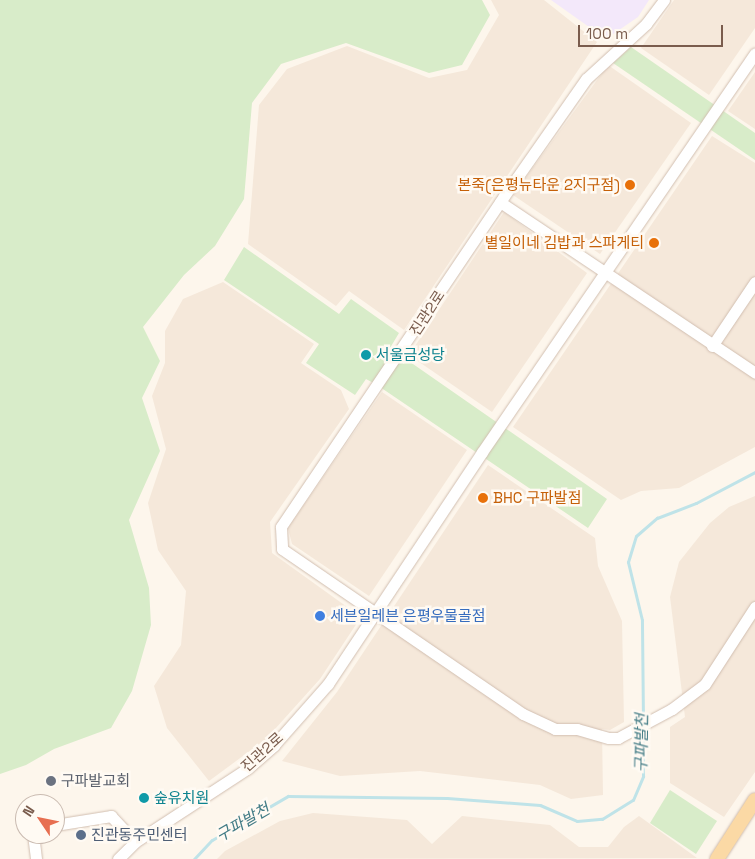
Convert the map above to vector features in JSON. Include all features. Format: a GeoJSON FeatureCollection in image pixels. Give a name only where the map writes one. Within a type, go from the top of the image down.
{"type":"FeatureCollection","features":[{"type":"Feature","properties":{"kind":"main road"},"geometry":{"type":"LineString","coordinates":[[716,859],[753,809]]}},
{"type":"Feature","properties":{"kind":"street","name":"진관2로"},"geometry":{"type":"LineString","coordinates":[[376,613],[282,549],[281,527],[500,202],[586,79],[646,24],[664,0]]}},
{"type":"Feature","properties":{"kind":"street","name":"진관2로"},"geometry":{"type":"LineString","coordinates":[[118,859],[135,842],[248,768],[274,745],[328,684],[755,53]]}},
{"type":"Feature","properties":{"kind":"street"},"geometry":{"type":"LineString","coordinates":[[500,202],[532,229],[606,272],[712,346],[755,373]]}},
{"type":"Feature","properties":{"kind":"street"},"geometry":{"type":"LineString","coordinates":[[712,346],[755,282]]}},
{"type":"Feature","properties":{"kind":"street"},"geometry":{"type":"LineString","coordinates":[[376,613],[523,714],[555,729],[618,738],[672,709],[705,684],[755,607]]}},
{"type":"Feature","properties":{"kind":"street"},"geometry":{"type":"LineString","coordinates":[[65,823],[111,816],[135,842]]}},
{"type":"Feature","properties":{"kind":"street"},"geometry":{"type":"LineString","coordinates":[[34,844],[36,859]]}},
{"type":"Feature","properties":{"kind":"shaded area"},"geometry":{"type":"Polygon","coordinates":[[[491,0],[544,0],[597,42],[404,330],[349,291],[336,306],[248,244],[259,105],[287,69],[347,46],[429,78],[467,70],[499,15],[491,0]]]}},
{"type":"Feature","properties":{"kind":"shaded area"},"geometry":{"type":"Polygon","coordinates":[[[551,0],[649,0],[638,17],[606,39],[551,0]]]}},
{"type":"Feature","properties":{"kind":"shaded area"},"geometry":{"type":"Polygon","coordinates":[[[674,0],[755,0],[755,28],[709,95],[641,48],[674,0]]]}},
{"type":"Feature","properties":{"kind":"shaded area"},"geometry":{"type":"Polygon","coordinates":[[[608,65],[691,123],[600,254],[513,195],[608,65]]]}},
{"type":"Feature","properties":{"kind":"shaded area"},"geometry":{"type":"Polygon","coordinates":[[[755,72],[755,129],[728,111],[755,72]]]}},
{"type":"Feature","properties":{"kind":"shaded area"},"geometry":{"type":"Polygon","coordinates":[[[712,136],[755,163],[755,447],[679,488],[641,491],[621,500],[513,427],[712,136]]]}},
{"type":"Feature","properties":{"kind":"shaded area"},"geometry":{"type":"Polygon","coordinates":[[[504,212],[587,273],[492,412],[409,355],[504,212]]]}},
{"type":"Feature","properties":{"kind":"shaded area"},"geometry":{"type":"Polygon","coordinates":[[[223,282],[314,344],[301,363],[341,390],[349,409],[270,522],[272,553],[361,617],[320,679],[266,739],[209,781],[167,728],[154,686],[181,645],[186,591],[158,550],[148,503],[166,449],[152,396],[165,363],[165,331],[183,299],[223,282]]]}},
{"type":"Feature","properties":{"kind":"shaded area"},"geometry":{"type":"Polygon","coordinates":[[[382,392],[467,450],[369,596],[292,544],[288,528],[382,392]]]}},
{"type":"Feature","properties":{"kind":"shaded area"},"geometry":{"type":"Polygon","coordinates":[[[488,465],[595,538],[598,566],[622,621],[624,722],[610,730],[602,729],[603,795],[571,799],[540,785],[420,771],[340,776],[282,761],[337,692],[488,465]]]}},
{"type":"Feature","properties":{"kind":"shaded area"},"geometry":{"type":"Polygon","coordinates":[[[755,496],[755,772],[724,817],[670,783],[670,727],[685,717],[670,597],[679,562],[710,523],[729,507],[755,496]]]}},
{"type":"Feature","properties":{"kind":"shaded area"},"geometry":{"type":"Polygon","coordinates":[[[313,813],[407,820],[432,844],[462,816],[550,825],[579,847],[608,847],[624,827],[639,816],[697,858],[217,859],[225,851],[280,821],[313,813]]]}},
{"type":"Feature","properties":{"kind":"green space"},"geometry":{"type":"Polygon","coordinates":[[[0,0],[482,0],[490,15],[462,65],[429,73],[346,43],[281,64],[252,103],[244,199],[215,246],[184,275],[143,327],[160,361],[142,398],[160,451],[129,520],[149,588],[151,625],[132,691],[111,728],[54,749],[26,765],[0,774],[0,0]]]}},
{"type":"Feature","properties":{"kind":"green space"},"geometry":{"type":"Polygon","coordinates":[[[631,47],[755,133],[755,160],[613,63],[631,47]]]}},
{"type":"Feature","properties":{"kind":"green space"},"geometry":{"type":"Polygon","coordinates":[[[244,247],[339,314],[351,299],[399,333],[390,348],[607,499],[588,528],[377,385],[366,379],[355,395],[306,363],[319,344],[224,280],[244,247]]]}},
{"type":"Feature","properties":{"kind":"green space"},"geometry":{"type":"Polygon","coordinates":[[[670,790],[717,821],[696,854],[650,823],[670,790]]]}},
{"type":"Feature","properties":{"kind":"waterway","name":"구파발천"},"geometry":{"type":"LineString","coordinates":[[643,721],[642,620],[628,562],[636,536],[657,518],[696,503],[755,472]]}},
{"type":"Feature","properties":{"kind":"waterway","name":"구파발천"},"geometry":{"type":"LineString","coordinates":[[194,859],[212,840],[288,796],[447,798],[540,805],[577,821],[602,819],[633,800],[643,776],[643,727]]}},
{"type":"Feature","properties":{"kind":"place","name":"본죽(은평뉴타운 2지구점)"},"geometry":{"type":"Point","coordinates":[630,185]}},
{"type":"Feature","properties":{"kind":"place","name":"별일이네 김밥과 스파게티"},"geometry":{"type":"Point","coordinates":[654,243]}},
{"type":"Feature","properties":{"kind":"place","name":"서울금성당"},"geometry":{"type":"Point","coordinates":[366,355]}},
{"type":"Feature","properties":{"kind":"place","name":"BHC 구파발점"},"geometry":{"type":"Point","coordinates":[483,498]}},
{"type":"Feature","properties":{"kind":"place","name":"세븐일레븐 은평우물골점"},"geometry":{"type":"Point","coordinates":[320,616]}},
{"type":"Feature","properties":{"kind":"place","name":"구파발교회"},"geometry":{"type":"Point","coordinates":[51,781]}},
{"type":"Feature","properties":{"kind":"place","name":"숲유치원"},"geometry":{"type":"Point","coordinates":[144,798]}},
{"type":"Feature","properties":{"kind":"place","name":"진관동주민센터"},"geometry":{"type":"Point","coordinates":[81,835]}}]}
